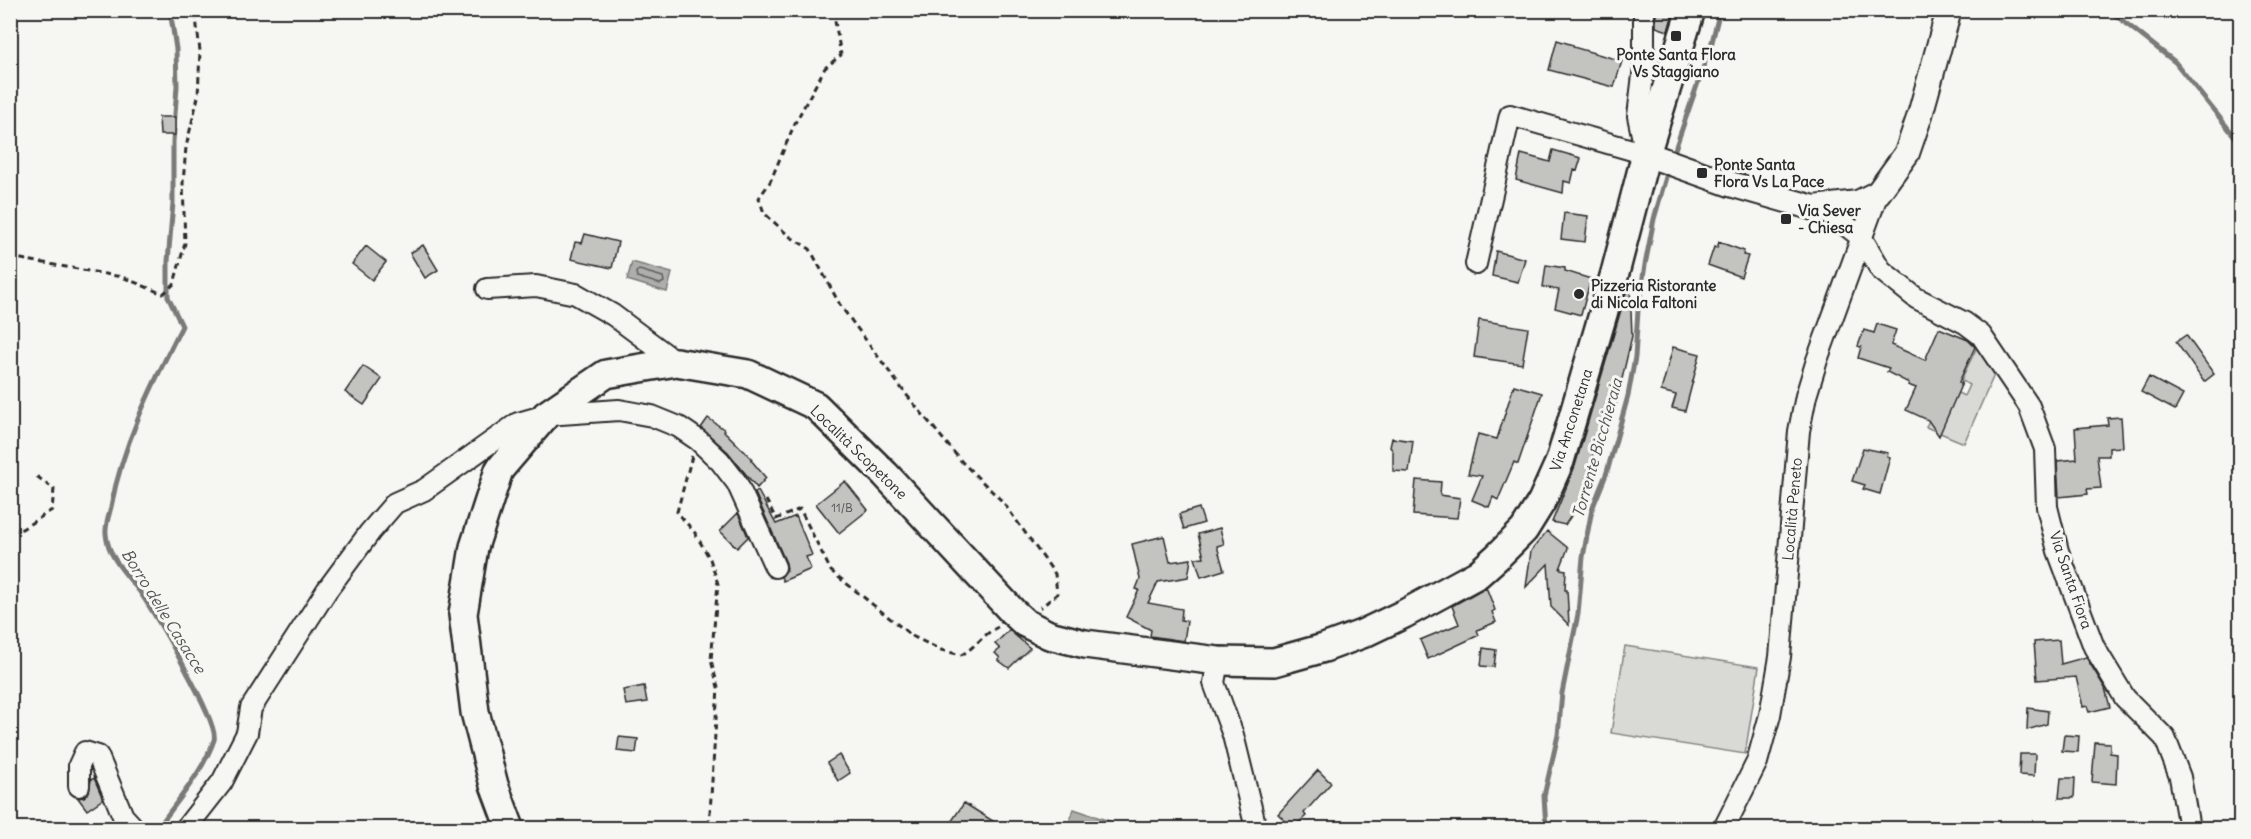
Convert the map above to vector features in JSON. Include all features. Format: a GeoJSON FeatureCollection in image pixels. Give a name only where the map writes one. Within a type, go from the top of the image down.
{"type":"FeatureCollection","features":[{"type":"Feature","properties":{"kind":"main road","name":"Via Anconetana"},"geometry":{"type":"LineString","coordinates":[[1218,662],[1274,662],[1324,648],[1362,634],[1478,574],[1524,530],[1542,501],[1560,460],[1615,273],[1662,160],[1691,10]]}},
{"type":"Feature","properties":{"kind":"main road","name":"Località Scopetone"},"geometry":{"type":"LineString","coordinates":[[510,828],[494,785],[475,712],[464,614],[474,547],[500,470],[546,415],[606,374],[676,362],[748,374],[816,406],[885,474],[1022,620],[1049,635],[1085,644],[1218,662]]}},
{"type":"Feature","properties":{"kind":"street"},"geometry":{"type":"LineString","coordinates":[[1644,10],[1644,67],[1638,116],[1662,160]]}},
{"type":"Feature","properties":{"kind":"street"},"geometry":{"type":"LineString","coordinates":[[1814,208],[1858,203],[1878,193],[1906,153],[1920,115],[1949,10]]}},
{"type":"Feature","properties":{"kind":"street"},"geometry":{"type":"LineString","coordinates":[[1476,264],[1510,115],[1814,208],[1835,217],[1861,237]]}},
{"type":"Feature","properties":{"kind":"street","name":"Località Peneto"},"geometry":{"type":"LineString","coordinates":[[1724,828],[1757,762],[1770,715],[1780,657],[1799,430],[1817,360],[1878,193]]}},
{"type":"Feature","properties":{"kind":"street","name":"Via Santa Fiora"},"geometry":{"type":"LineString","coordinates":[[1861,237],[1881,270],[1916,298],[1965,323],[1981,335],[2029,406],[2045,449],[2047,507],[2058,551],[2094,647],[2125,698],[2165,738],[2180,777],[2189,828]]}},
{"type":"Feature","properties":{"kind":"street"},"geometry":{"type":"LineString","coordinates":[[487,289],[536,286],[576,294],[613,315],[676,362]]}},
{"type":"Feature","properties":{"kind":"street"},"geometry":{"type":"LineString","coordinates":[[186,828],[222,783],[247,733],[250,708],[327,590],[370,532],[395,503],[424,490],[518,423],[546,415],[619,410],[652,416],[679,427],[698,440],[720,461],[737,483],[775,567]]}},
{"type":"Feature","properties":{"kind":"street"},"geometry":{"type":"LineString","coordinates":[[1218,662],[1214,683],[1233,735],[1256,828]]}},
{"type":"Feature","properties":{"kind":"street"},"geometry":{"type":"LineString","coordinates":[[78,786],[79,765],[85,752],[98,756],[123,816],[134,828]]}},
{"type":"Feature","properties":{"kind":"path"},"geometry":{"type":"LineString","coordinates":[[10,257],[122,278],[163,294],[174,284],[185,243],[183,183],[186,147],[198,97],[200,51],[195,10]]}},
{"type":"Feature","properties":{"kind":"path"},"geometry":{"type":"LineString","coordinates":[[737,483],[758,490],[776,519],[800,509],[831,571],[912,636],[941,650],[961,655],[971,650],[979,639],[994,628],[1022,620],[1057,594],[1055,574],[1003,502],[962,462],[905,393],[840,305],[810,249],[789,236],[764,213],[759,198],[770,182],[795,123],[825,68],[841,55],[833,10]]}},
{"type":"Feature","properties":{"kind":"path"},"geometry":{"type":"LineString","coordinates":[[698,440],[689,462],[677,512],[695,533],[710,559],[718,584],[711,660],[717,687],[709,828]]}},
{"type":"Feature","properties":{"kind":"path"},"geometry":{"type":"LineString","coordinates":[[10,531],[22,529],[52,510],[54,489],[35,475]]}},
{"type":"Feature","properties":{"kind":"shaded area"},"geometry":{"type":"Polygon","coordinates":[[[1978,345],[1998,366],[1964,443],[1926,427],[1944,386],[1964,396],[1969,385],[1961,380],[1978,345]]]}},
{"type":"Feature","properties":{"kind":"shaded area"},"geometry":{"type":"Polygon","coordinates":[[[1625,646],[1759,667],[1745,754],[1611,733],[1625,646]]]}},
{"type":"Feature","properties":{"kind":"water"},"geometry":{"type":"Polygon","coordinates":[[[632,262],[672,273],[667,292],[627,280],[632,262]]]}},
{"type":"Feature","properties":{"kind":"water"},"geometry":{"type":"Polygon","coordinates":[[[1074,809],[1112,822],[1110,828],[1067,828],[1074,809]]]}},
{"type":"Feature","properties":{"kind":"building"},"geometry":{"type":"Polygon","coordinates":[[[1656,10],[1674,10],[1668,31],[1656,27],[1656,10]]]}},
{"type":"Feature","properties":{"kind":"building"},"geometry":{"type":"Polygon","coordinates":[[[1557,40],[1622,61],[1614,87],[1549,70],[1557,40]]]}},
{"type":"Feature","properties":{"kind":"building"},"geometry":{"type":"Polygon","coordinates":[[[159,117],[175,117],[175,135],[160,135],[159,117]]]}},
{"type":"Feature","properties":{"kind":"building"},"geometry":{"type":"Polygon","coordinates":[[[1553,150],[1581,158],[1577,171],[1574,170],[1571,183],[1564,181],[1563,193],[1516,180],[1521,154],[1550,162],[1553,150]]]}},
{"type":"Feature","properties":{"kind":"building"},"geometry":{"type":"Polygon","coordinates":[[[1564,213],[1588,216],[1585,242],[1561,239],[1564,213]]]}},
{"type":"Feature","properties":{"kind":"building"},"geometry":{"type":"Polygon","coordinates":[[[585,234],[618,242],[612,268],[571,259],[575,242],[582,243],[585,234]]]}},
{"type":"Feature","properties":{"kind":"building"},"geometry":{"type":"Polygon","coordinates":[[[1719,242],[1744,251],[1743,255],[1748,256],[1741,277],[1708,265],[1714,247],[1717,248],[1719,242]]]}},
{"type":"Feature","properties":{"kind":"building"},"geometry":{"type":"Polygon","coordinates":[[[423,245],[438,270],[425,278],[410,253],[423,245]]]}},
{"type":"Feature","properties":{"kind":"building"},"geometry":{"type":"Polygon","coordinates":[[[366,246],[386,262],[372,280],[352,264],[366,246]]]}},
{"type":"Feature","properties":{"kind":"building"},"geometry":{"type":"Polygon","coordinates":[[[1496,251],[1525,259],[1518,282],[1492,276],[1496,251]]]}},
{"type":"Feature","properties":{"kind":"building"},"geometry":{"type":"Polygon","coordinates":[[[1546,265],[1565,268],[1565,271],[1591,279],[1581,315],[1555,308],[1559,290],[1543,287],[1546,265]]]}},
{"type":"Feature","properties":{"kind":"building"},"geometry":{"type":"Polygon","coordinates":[[[1628,286],[1630,286],[1632,336],[1615,409],[1611,408],[1599,446],[1596,445],[1586,480],[1589,481],[1581,501],[1565,525],[1552,522],[1575,466],[1628,286]]]}},
{"type":"Feature","properties":{"kind":"building"},"geometry":{"type":"Polygon","coordinates":[[[1479,320],[1528,328],[1522,364],[1474,357],[1479,320]]]}},
{"type":"Feature","properties":{"kind":"building"},"geometry":{"type":"Polygon","coordinates":[[[1877,324],[1896,330],[1891,345],[1925,360],[1939,328],[1968,340],[1975,347],[1939,436],[1928,420],[1906,410],[1916,388],[1887,372],[1889,368],[1858,358],[1861,347],[1858,346],[1864,330],[1874,333],[1877,324]]]}},
{"type":"Feature","properties":{"kind":"building"},"geometry":{"type":"Polygon","coordinates":[[[2186,335],[2214,374],[2204,382],[2176,342],[2186,335]]]}},
{"type":"Feature","properties":{"kind":"building"},"geometry":{"type":"Polygon","coordinates":[[[1673,347],[1700,354],[1685,411],[1672,408],[1676,395],[1661,391],[1673,347]]]}},
{"type":"Feature","properties":{"kind":"building"},"geometry":{"type":"Polygon","coordinates":[[[363,366],[382,379],[364,405],[345,392],[363,366]]]}},
{"type":"Feature","properties":{"kind":"building"},"geometry":{"type":"Polygon","coordinates":[[[2149,377],[2183,395],[2175,410],[2141,392],[2149,377]]]}},
{"type":"Feature","properties":{"kind":"building"},"geometry":{"type":"Polygon","coordinates":[[[1514,385],[1542,393],[1518,464],[1514,462],[1498,500],[1493,497],[1489,507],[1472,500],[1482,476],[1468,474],[1478,434],[1497,439],[1514,385]]]}},
{"type":"Feature","properties":{"kind":"building"},"geometry":{"type":"Polygon","coordinates":[[[2121,417],[2123,447],[2109,448],[2109,456],[2097,456],[2101,488],[2087,489],[2088,494],[2059,497],[2057,461],[2077,459],[2075,428],[2108,425],[2107,418],[2121,417]]]}},
{"type":"Feature","properties":{"kind":"building"},"geometry":{"type":"Polygon","coordinates":[[[708,418],[725,430],[766,478],[757,488],[728,452],[701,428],[708,418]]]}},
{"type":"Feature","properties":{"kind":"building"},"geometry":{"type":"Polygon","coordinates":[[[1392,438],[1413,441],[1409,472],[1393,471],[1393,451],[1390,447],[1392,438]]]}},
{"type":"Feature","properties":{"kind":"building"},"geometry":{"type":"Polygon","coordinates":[[[1863,448],[1888,453],[1887,456],[1890,457],[1880,494],[1863,489],[1865,485],[1852,481],[1863,448]]]}},
{"type":"Feature","properties":{"kind":"building"},"geometry":{"type":"Polygon","coordinates":[[[1416,480],[1441,482],[1440,495],[1460,498],[1457,518],[1413,515],[1416,480]]]}},
{"type":"Feature","properties":{"kind":"building"},"geometry":{"type":"Polygon","coordinates":[[[845,481],[868,510],[839,533],[816,504],[845,481]]]}},
{"type":"Feature","properties":{"kind":"building"},"geometry":{"type":"Polygon","coordinates":[[[758,491],[776,524],[796,516],[812,555],[806,557],[811,569],[783,581],[781,577],[787,569],[786,563],[755,493],[758,491]]]}},
{"type":"Feature","properties":{"kind":"building"},"geometry":{"type":"Polygon","coordinates":[[[1199,508],[1204,523],[1184,529],[1179,514],[1199,508]]]}},
{"type":"Feature","properties":{"kind":"building"},"geometry":{"type":"Polygon","coordinates":[[[738,513],[748,537],[737,548],[720,531],[738,513]]]}},
{"type":"Feature","properties":{"kind":"building"},"geometry":{"type":"Polygon","coordinates":[[[1220,528],[1224,544],[1217,546],[1224,570],[1201,577],[1195,558],[1204,557],[1198,534],[1220,528]]]}},
{"type":"Feature","properties":{"kind":"building"},"geometry":{"type":"Polygon","coordinates":[[[1547,531],[1568,548],[1560,569],[1566,570],[1565,590],[1567,590],[1569,625],[1551,607],[1548,564],[1526,587],[1531,551],[1547,531]]]}},
{"type":"Feature","properties":{"kind":"building"},"geometry":{"type":"Polygon","coordinates":[[[1164,536],[1170,562],[1191,559],[1188,577],[1158,582],[1148,603],[1182,609],[1181,620],[1187,621],[1184,641],[1150,636],[1151,630],[1126,617],[1139,590],[1136,589],[1140,579],[1132,544],[1164,536]]]}},
{"type":"Feature","properties":{"kind":"building"},"geometry":{"type":"Polygon","coordinates":[[[1486,587],[1495,610],[1492,612],[1496,622],[1477,630],[1479,635],[1428,659],[1420,640],[1459,624],[1452,606],[1486,587]]]}},
{"type":"Feature","properties":{"kind":"building"},"geometry":{"type":"Polygon","coordinates":[[[1009,630],[1030,648],[1009,668],[998,660],[1000,658],[995,653],[1000,649],[995,644],[1009,630]]]}},
{"type":"Feature","properties":{"kind":"building"},"geometry":{"type":"Polygon","coordinates":[[[2059,640],[2061,664],[2086,657],[2105,688],[2110,707],[2089,712],[2087,706],[2083,707],[2076,677],[2037,680],[2034,642],[2059,640]]]}},
{"type":"Feature","properties":{"kind":"building"},"geometry":{"type":"Polygon","coordinates":[[[1483,648],[1496,650],[1494,667],[1481,666],[1483,648]]]}},
{"type":"Feature","properties":{"kind":"building"},"geometry":{"type":"Polygon","coordinates":[[[644,686],[647,702],[626,705],[623,690],[644,686]]]}},
{"type":"Feature","properties":{"kind":"building"},"geometry":{"type":"Polygon","coordinates":[[[2028,708],[2048,711],[2047,724],[2027,730],[2028,708]]]}},
{"type":"Feature","properties":{"kind":"building"},"geometry":{"type":"Polygon","coordinates":[[[2064,735],[2079,736],[2078,752],[2062,751],[2064,735]]]}},
{"type":"Feature","properties":{"kind":"building"},"geometry":{"type":"Polygon","coordinates":[[[619,737],[638,739],[636,753],[617,751],[619,737]]]}},
{"type":"Feature","properties":{"kind":"building"},"geometry":{"type":"Polygon","coordinates":[[[2095,742],[2110,743],[2110,753],[2117,754],[2116,784],[2092,782],[2095,742]]]}},
{"type":"Feature","properties":{"kind":"building"},"geometry":{"type":"Polygon","coordinates":[[[2020,754],[2035,754],[2034,776],[2019,775],[2020,754]]]}},
{"type":"Feature","properties":{"kind":"building"},"geometry":{"type":"Polygon","coordinates":[[[839,755],[850,773],[838,781],[827,763],[839,755]]]}},
{"type":"Feature","properties":{"kind":"building"},"geometry":{"type":"Polygon","coordinates":[[[1318,770],[1331,783],[1304,813],[1306,816],[1293,828],[1278,814],[1318,770]]]}},
{"type":"Feature","properties":{"kind":"building"},"geometry":{"type":"Polygon","coordinates":[[[94,778],[103,799],[87,810],[78,798],[84,797],[89,792],[91,780],[94,778]]]}},
{"type":"Feature","properties":{"kind":"building"},"geometry":{"type":"Polygon","coordinates":[[[2061,778],[2075,778],[2074,798],[2059,798],[2061,778]]]}},
{"type":"Feature","properties":{"kind":"building"},"geometry":{"type":"Polygon","coordinates":[[[964,803],[1004,828],[947,828],[964,803]]]}},
{"type":"Feature","properties":{"kind":"waterway","name":"Borro delle Casacce"},"geometry":{"type":"LineString","coordinates":[[158,828],[203,763],[214,740],[213,730],[197,691],[171,643],[140,592],[114,558],[107,542],[106,531],[116,483],[131,436],[182,326],[168,297],[177,86],[176,49],[170,10]]}},
{"type":"Feature","properties":{"kind":"waterway","name":"Torrente Bicchieraia"},"geometry":{"type":"LineString","coordinates":[[1672,158],[1712,42],[1720,10]]}},
{"type":"Feature","properties":{"kind":"waterway"},"geometry":{"type":"LineString","coordinates":[[2109,10],[2175,62],[2240,143]]}},
{"type":"Feature","properties":{"kind":"waterway","name":"Torrente Bicchieraia"},"geometry":{"type":"LineString","coordinates":[[1546,828],[1544,796],[1558,735],[1562,693],[1578,614],[1583,557],[1592,509],[1607,472],[1628,396],[1635,357],[1638,310],[1645,265],[1654,219],[1668,170]]}},
{"type":"Feature","properties":{"kind":"place","name":"Ponte Santa Flora Vs Staggiano"},"geometry":{"type":"Point","coordinates":[1676,36]}},
{"type":"Feature","properties":{"kind":"place","name":"Ponte Santa Flora Vs La Pace"},"geometry":{"type":"Point","coordinates":[1702,173]}},
{"type":"Feature","properties":{"kind":"place","name":"Via Sever - Chiesa"},"geometry":{"type":"Point","coordinates":[1786,219]}},
{"type":"Feature","properties":{"kind":"place","name":"Pizzeria Ristorante di Nicola Faltoni"},"geometry":{"type":"Point","coordinates":[1579,294]}}]}
